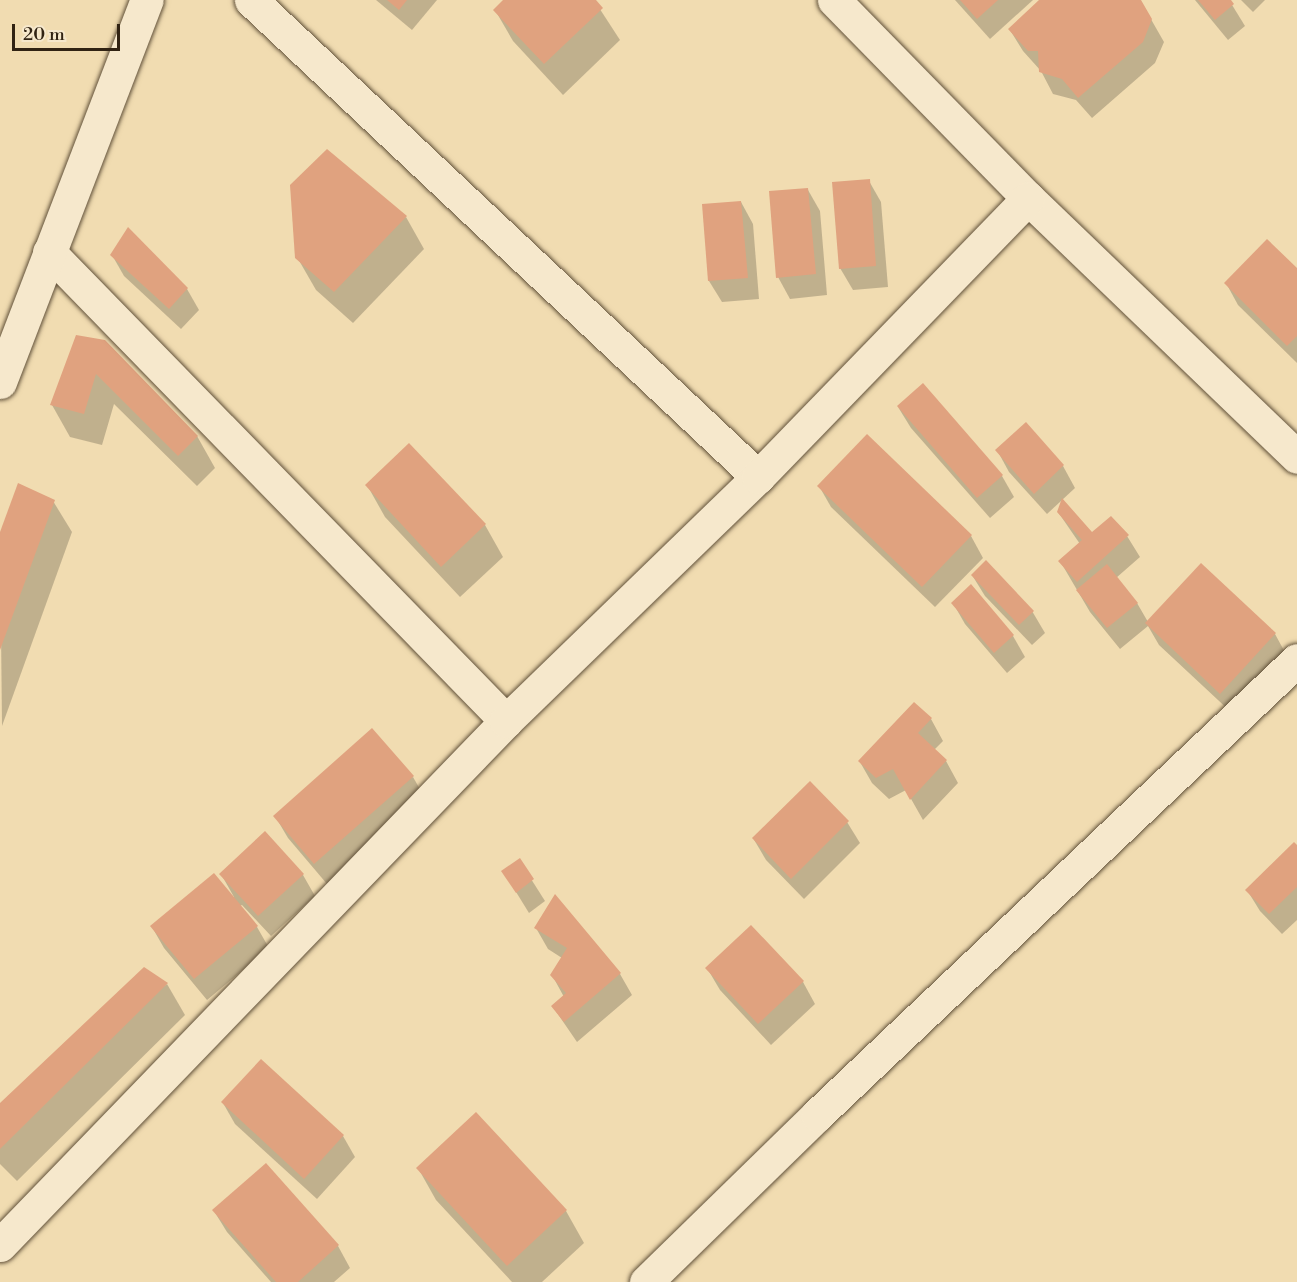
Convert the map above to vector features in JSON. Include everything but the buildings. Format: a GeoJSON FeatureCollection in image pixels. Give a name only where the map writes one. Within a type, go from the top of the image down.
{"type":"FeatureCollection","features":[{"type":"Feature","properties":{"kind":"street"},"geometry":{"type":"LineString","coordinates":[[0,382],[10,322],[49,252],[147,0]]}},
{"type":"Feature","properties":{"kind":"street"},"geometry":{"type":"LineString","coordinates":[[251,0],[758,477]]}},
{"type":"Feature","properties":{"kind":"street"},"geometry":{"type":"LineString","coordinates":[[834,0],[1028,198],[1297,457]]}},
{"type":"Feature","properties":{"kind":"street"},"geometry":{"type":"LineString","coordinates":[[0,1245],[506,721],[758,477],[1028,198]]}},
{"type":"Feature","properties":{"kind":"street"},"geometry":{"type":"LineString","coordinates":[[49,252],[506,721]]}},
{"type":"Feature","properties":{"kind":"street"},"geometry":{"type":"LineString","coordinates":[[646,1282],[826,1107],[1297,660]]}}]}
